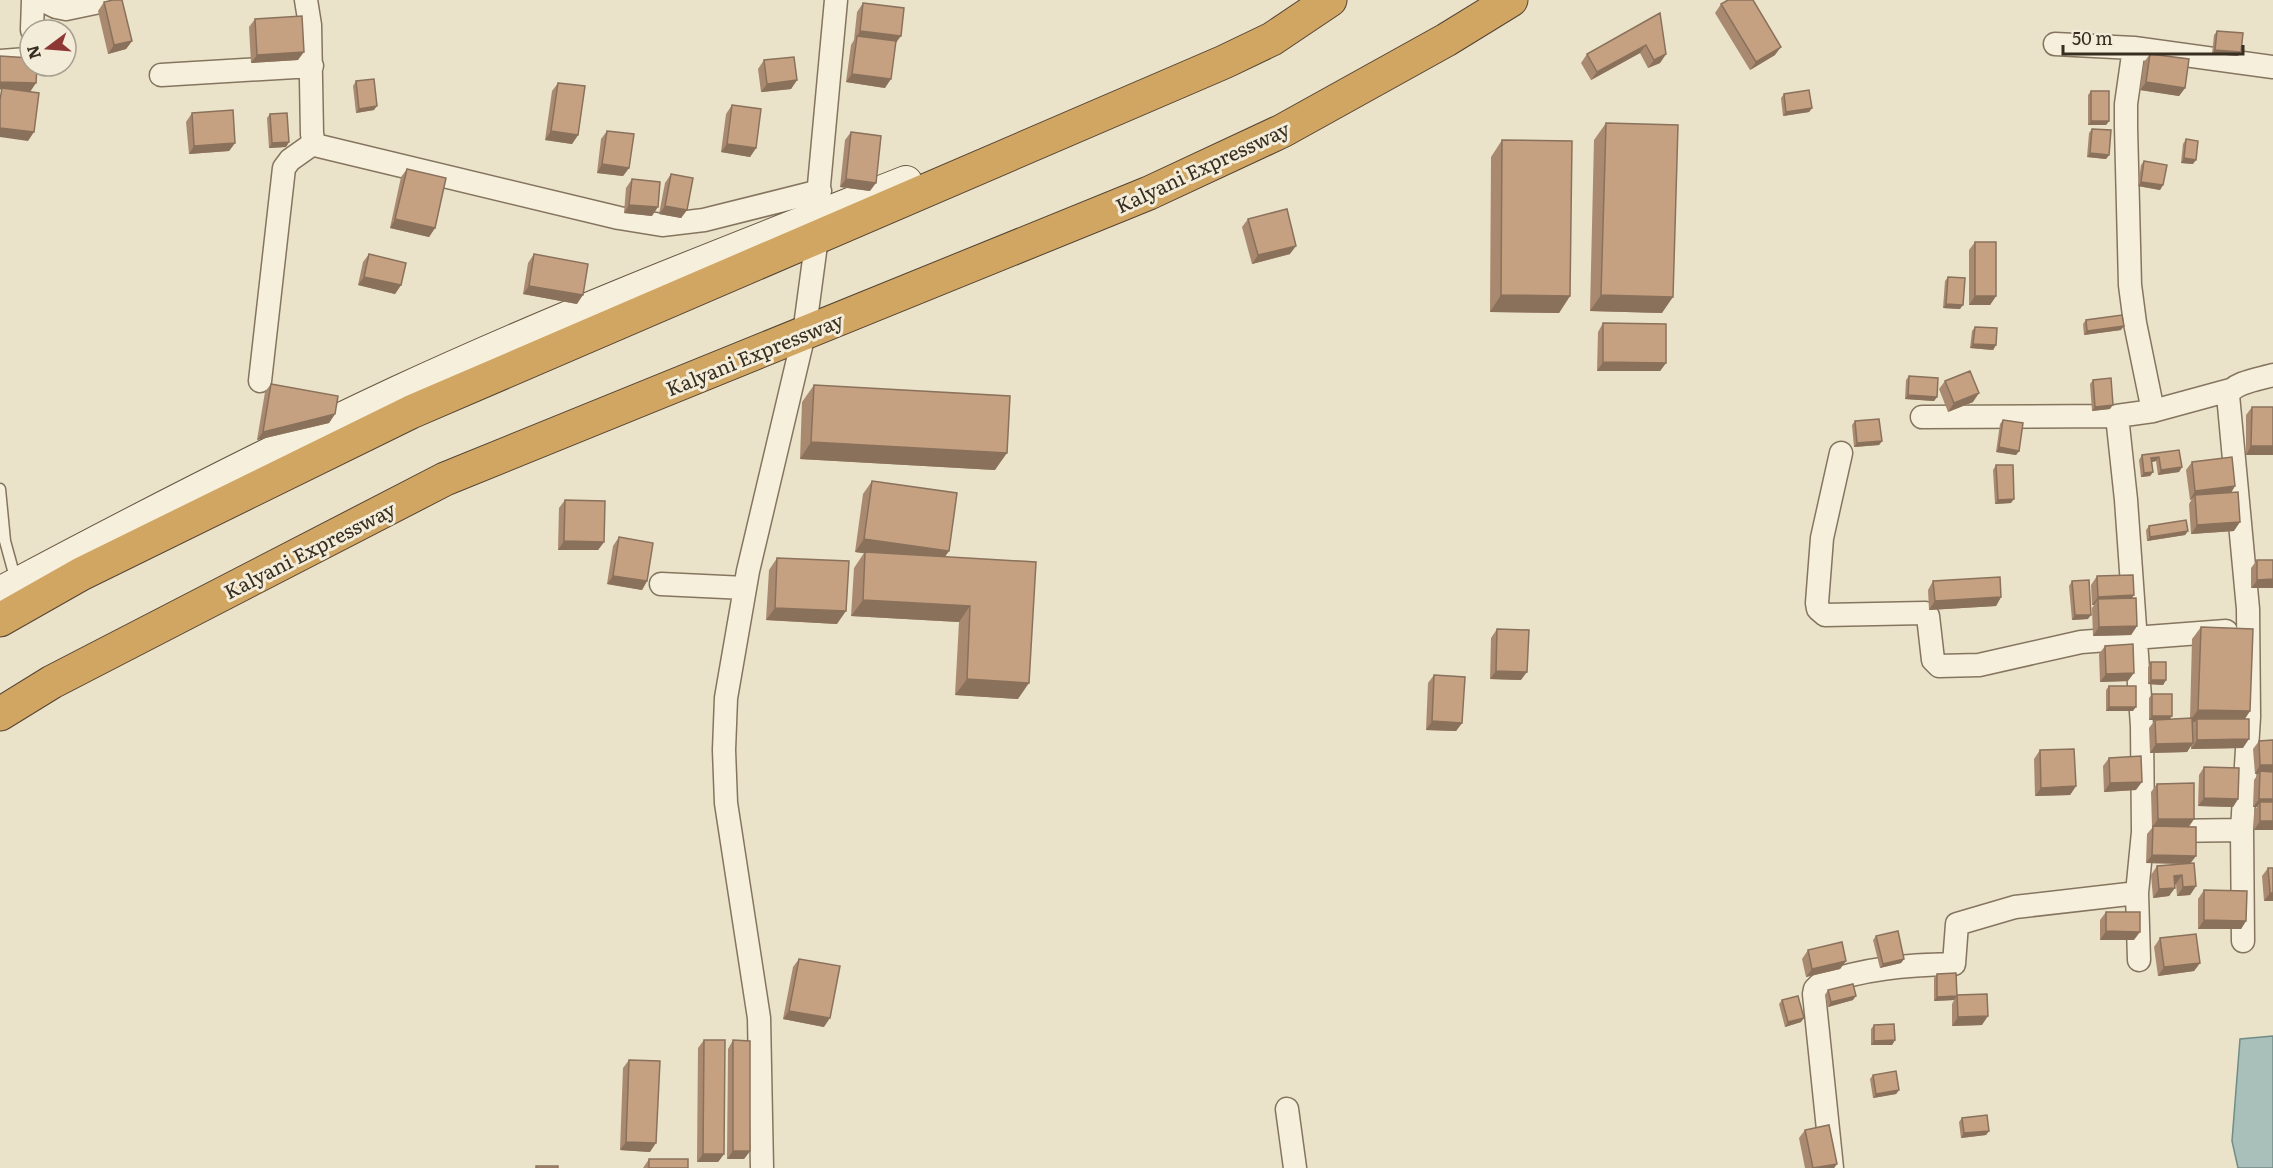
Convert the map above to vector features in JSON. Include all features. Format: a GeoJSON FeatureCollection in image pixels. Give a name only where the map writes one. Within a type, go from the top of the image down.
{"type":"FeatureCollection","features":[{"type":"Feature","properties":{"kind":"highway"},"geometry":{"type":"LineString","coordinates":[[0,620],[81,574],[818,215],[1224,62],[1272,39],[1330,0]]}},
{"type":"Feature","properties":{"kind":"highway","name":"Kalyani Expressway"},"geometry":{"type":"LineString","coordinates":[[0,714],[52,682],[445,479],[1149,193],[1271,136],[1446,40],[1511,0]]}},
{"type":"Feature","properties":{"kind":"street"},"geometry":{"type":"LineString","coordinates":[[32,18],[33,0]]}},
{"type":"Feature","properties":{"kind":"street"},"geometry":{"type":"LineString","coordinates":[[42,0],[66,9],[109,0]]}},
{"type":"Feature","properties":{"kind":"street"},"geometry":{"type":"LineString","coordinates":[[306,0],[310,25],[314,143]]}},
{"type":"Feature","properties":{"kind":"street"},"geometry":{"type":"LineString","coordinates":[[762,1168],[759,1018],[726,803],[724,760],[726,698],[745,588],[804,334],[818,215],[836,0]]}},
{"type":"Feature","properties":{"kind":"street"},"geometry":{"type":"LineString","coordinates":[[2055,44],[2134,48],[2273,67]]}},
{"type":"Feature","properties":{"kind":"street"},"geometry":{"type":"LineString","coordinates":[[2134,48],[2126,115],[2130,285],[2135,323],[2153,411]]}},
{"type":"Feature","properties":{"kind":"street"},"geometry":{"type":"LineString","coordinates":[[0,61],[18,60]]}},
{"type":"Feature","properties":{"kind":"street"},"geometry":{"type":"LineString","coordinates":[[161,75],[312,66]]}},
{"type":"Feature","properties":{"kind":"street"},"geometry":{"type":"LineString","coordinates":[[314,143],[327,149],[619,218],[662,225],[704,220],[818,215]]}},
{"type":"Feature","properties":{"kind":"street"},"geometry":{"type":"LineString","coordinates":[[260,381],[284,168],[290,160],[314,143]]}},
{"type":"Feature","properties":{"kind":"street"},"geometry":{"type":"LineString","coordinates":[[9,588],[102,538],[398,392],[626,293],[818,215]]}},
{"type":"Feature","properties":{"kind":"street"},"geometry":{"type":"LineString","coordinates":[[1922,417],[2117,416],[2153,411],[2230,390],[2273,375]]}},
{"type":"Feature","properties":{"kind":"street"},"geometry":{"type":"LineString","coordinates":[[2230,390],[2228,400],[2248,630],[2249,717],[2242,830],[2243,941]]}},
{"type":"Feature","properties":{"kind":"street"},"geometry":{"type":"LineString","coordinates":[[2117,416],[2142,726],[2142,832],[2137,893],[2139,960]]}},
{"type":"Feature","properties":{"kind":"street"},"geometry":{"type":"LineString","coordinates":[[1840,453],[1822,538],[1817,603],[1821,613],[1860,616],[1925,613],[1928,616],[1933,660],[1939,666],[1971,666],[2072,643],[2248,630]]}},
{"type":"Feature","properties":{"kind":"street"},"geometry":{"type":"LineString","coordinates":[[661,584],[745,588]]}},
{"type":"Feature","properties":{"kind":"street"},"geometry":{"type":"LineString","coordinates":[[2142,832],[2242,830]]}},
{"type":"Feature","properties":{"kind":"street"},"geometry":{"type":"LineString","coordinates":[[1832,1168],[1814,994],[1819,985],[1862,972],[1891,967],[1954,964],[1957,924],[2015,907],[2137,893]]}},
{"type":"Feature","properties":{"kind":"street"},"geometry":{"type":"LineString","coordinates":[[1287,1109],[1295,1168]]}},
{"type":"Feature","properties":{"kind":"lane"},"geometry":{"type":"LineString","coordinates":[[0,489],[9,588]]}},
{"type":"Feature","properties":{"kind":"water"},"geometry":{"type":"Polygon","coordinates":[[[2273,1036],[2273,1168],[2238,1168],[2232,1141],[2240,1039],[2273,1036]]]}},
{"type":"Feature","properties":{"kind":"building"},"geometry":{"type":"Polygon","coordinates":[[[122,0],[132,41],[114,45],[104,2],[122,0]]]}},
{"type":"Feature","properties":{"kind":"building"},"geometry":{"type":"Polygon","coordinates":[[[1728,0],[1753,0],[1781,47],[1756,62],[1721,4],[1728,0]]]}},
{"type":"Feature","properties":{"kind":"building"},"geometry":{"type":"Polygon","coordinates":[[[863,3],[904,8],[901,36],[860,31],[863,3]]]}},
{"type":"Feature","properties":{"kind":"building"},"geometry":{"type":"Polygon","coordinates":[[[1660,13],[1666,54],[1654,60],[1646,45],[1597,72],[1587,54],[1660,13]]]}},
{"type":"Feature","properties":{"kind":"building"},"geometry":{"type":"Polygon","coordinates":[[[302,16],[304,52],[257,55],[255,19],[302,16]]]}},
{"type":"Feature","properties":{"kind":"building"},"geometry":{"type":"Polygon","coordinates":[[[2217,31],[2243,33],[2241,52],[2215,50],[2217,31]]]}},
{"type":"Feature","properties":{"kind":"building"},"geometry":{"type":"Polygon","coordinates":[[[857,36],[896,41],[891,79],[852,74],[857,36]]]}},
{"type":"Feature","properties":{"kind":"building"},"geometry":{"type":"Polygon","coordinates":[[[2150,54],[2189,59],[2185,88],[2146,82],[2150,54]]]}},
{"type":"Feature","properties":{"kind":"building"},"geometry":{"type":"Polygon","coordinates":[[[0,56],[18,57],[18,78],[36,78],[36,83],[0,82],[0,56]]]}},
{"type":"Feature","properties":{"kind":"building"},"geometry":{"type":"Polygon","coordinates":[[[794,57],[797,80],[767,84],[764,60],[794,57]]]}},
{"type":"Feature","properties":{"kind":"building"},"geometry":{"type":"Polygon","coordinates":[[[374,79],[377,106],[359,109],[356,81],[374,79]]]}},
{"type":"Feature","properties":{"kind":"building"},"geometry":{"type":"Polygon","coordinates":[[[558,83],[585,86],[578,135],[551,131],[558,83]]]}},
{"type":"Feature","properties":{"kind":"building"},"geometry":{"type":"Polygon","coordinates":[[[2,88],[39,93],[34,132],[0,128],[2,88]]]}},
{"type":"Feature","properties":{"kind":"building"},"geometry":{"type":"Polygon","coordinates":[[[1809,90],[1812,108],[1786,112],[1784,94],[1809,90]]]}},
{"type":"Feature","properties":{"kind":"building"},"geometry":{"type":"Polygon","coordinates":[[[2091,91],[2109,91],[2109,121],[2091,121],[2091,91]]]}},
{"type":"Feature","properties":{"kind":"building"},"geometry":{"type":"Polygon","coordinates":[[[732,105],[761,109],[756,148],[727,144],[732,105]]]}},
{"type":"Feature","properties":{"kind":"building"},"geometry":{"type":"Polygon","coordinates":[[[233,110],[235,143],[194,146],[192,113],[233,110]]]}},
{"type":"Feature","properties":{"kind":"building"},"geometry":{"type":"Polygon","coordinates":[[[287,113],[289,142],[272,143],[270,114],[287,113]]]}},
{"type":"Feature","properties":{"kind":"building"},"geometry":{"type":"Polygon","coordinates":[[[1606,123],[1678,125],[1673,297],[1601,295],[1606,123]]]}},
{"type":"Feature","properties":{"kind":"building"},"geometry":{"type":"Polygon","coordinates":[[[2092,129],[2111,130],[2109,155],[2090,153],[2092,129]]]}},
{"type":"Feature","properties":{"kind":"building"},"geometry":{"type":"Polygon","coordinates":[[[607,131],[634,134],[629,168],[602,164],[607,131]]]}},
{"type":"Feature","properties":{"kind":"building"},"geometry":{"type":"Polygon","coordinates":[[[851,132],[881,136],[876,183],[846,179],[851,132]]]}},
{"type":"Feature","properties":{"kind":"building"},"geometry":{"type":"Polygon","coordinates":[[[2186,139],[2198,141],[2196,160],[2184,158],[2186,139]]]}},
{"type":"Feature","properties":{"kind":"building"},"geometry":{"type":"Polygon","coordinates":[[[1502,140],[1572,141],[1570,296],[1501,295],[1502,140]]]}},
{"type":"Feature","properties":{"kind":"building"},"geometry":{"type":"Polygon","coordinates":[[[2144,161],[2167,165],[2163,185],[2141,182],[2144,161]]]}},
{"type":"Feature","properties":{"kind":"building"},"geometry":{"type":"Polygon","coordinates":[[[407,169],[446,178],[435,228],[395,219],[407,169]]]}},
{"type":"Feature","properties":{"kind":"building"},"geometry":{"type":"Polygon","coordinates":[[[671,174],[693,178],[687,210],[665,206],[671,174]]]}},
{"type":"Feature","properties":{"kind":"building"},"geometry":{"type":"Polygon","coordinates":[[[632,179],[660,182],[658,207],[629,205],[632,179]]]}},
{"type":"Feature","properties":{"kind":"building"},"geometry":{"type":"Polygon","coordinates":[[[1287,209],[1296,246],[1258,255],[1248,219],[1287,209]]]}},
{"type":"Feature","properties":{"kind":"building"},"geometry":{"type":"Polygon","coordinates":[[[1975,242],[1996,242],[1996,296],[1975,296],[1975,242]]]}},
{"type":"Feature","properties":{"kind":"building"},"geometry":{"type":"Polygon","coordinates":[[[369,254],[406,263],[401,285],[364,277],[369,254]]]}},
{"type":"Feature","properties":{"kind":"building"},"geometry":{"type":"Polygon","coordinates":[[[534,254],[588,264],[583,295],[529,286],[534,254]]]}},
{"type":"Feature","properties":{"kind":"building"},"geometry":{"type":"Polygon","coordinates":[[[1948,277],[1965,278],[1963,305],[1946,304],[1948,277]]]}},
{"type":"Feature","properties":{"kind":"building"},"geometry":{"type":"Polygon","coordinates":[[[2122,315],[2124,326],[2087,331],[2086,320],[2122,315]]]}},
{"type":"Feature","properties":{"kind":"building"},"geometry":{"type":"Polygon","coordinates":[[[1603,323],[1666,324],[1666,363],[1603,362],[1603,323]]]}},
{"type":"Feature","properties":{"kind":"building"},"geometry":{"type":"Polygon","coordinates":[[[1975,327],[1997,328],[1996,345],[1973,344],[1975,327]]]}},
{"type":"Feature","properties":{"kind":"building"},"geometry":{"type":"Polygon","coordinates":[[[1970,371],[1979,393],[1954,403],[1945,381],[1970,371]]]}},
{"type":"Feature","properties":{"kind":"building"},"geometry":{"type":"Polygon","coordinates":[[[1909,376],[1938,378],[1937,397],[1908,395],[1909,376]]]}},
{"type":"Feature","properties":{"kind":"building"},"geometry":{"type":"Polygon","coordinates":[[[2111,378],[2113,405],[2095,407],[2093,380],[2111,378]]]}},
{"type":"Feature","properties":{"kind":"building"},"geometry":{"type":"Polygon","coordinates":[[[271,384],[338,396],[335,414],[263,432],[271,384]]]}},
{"type":"Feature","properties":{"kind":"building"},"geometry":{"type":"Polygon","coordinates":[[[814,385],[1010,396],[1007,453],[811,442],[814,385]]]}},
{"type":"Feature","properties":{"kind":"building"},"geometry":{"type":"Polygon","coordinates":[[[2252,407],[2273,407],[2273,446],[2251,446],[2252,407]]]}},
{"type":"Feature","properties":{"kind":"building"},"geometry":{"type":"Polygon","coordinates":[[[1879,419],[1882,441],[1857,443],[1855,421],[1879,419]]]}},
{"type":"Feature","properties":{"kind":"building"},"geometry":{"type":"Polygon","coordinates":[[[2003,420],[2023,423],[2019,451],[1999,447],[2003,420]]]}},
{"type":"Feature","properties":{"kind":"building"},"geometry":{"type":"Polygon","coordinates":[[[2179,450],[2182,467],[2161,470],[2159,457],[2151,458],[2153,472],[2144,473],[2142,455],[2179,450]]]}},
{"type":"Feature","properties":{"kind":"building"},"geometry":{"type":"Polygon","coordinates":[[[2232,457],[2235,486],[2195,491],[2192,462],[2232,457]]]}},
{"type":"Feature","properties":{"kind":"building"},"geometry":{"type":"Polygon","coordinates":[[[1996,465],[2013,465],[2014,499],[1998,500],[1996,465]]]}},
{"type":"Feature","properties":{"kind":"building"},"geometry":{"type":"Polygon","coordinates":[[[872,481],[957,493],[949,551],[864,539],[872,481]]]}},
{"type":"Feature","properties":{"kind":"building"},"geometry":{"type":"Polygon","coordinates":[[[2238,492],[2240,522],[2197,525],[2195,495],[2238,492]]]}},
{"type":"Feature","properties":{"kind":"building"},"geometry":{"type":"Polygon","coordinates":[[[565,500],[605,501],[604,542],[564,541],[565,500]]]}},
{"type":"Feature","properties":{"kind":"building"},"geometry":{"type":"Polygon","coordinates":[[[2186,520],[2188,531],[2150,537],[2149,526],[2186,520]]]}},
{"type":"Feature","properties":{"kind":"building"},"geometry":{"type":"Polygon","coordinates":[[[619,537],[653,543],[647,581],[613,576],[619,537]]]}},
{"type":"Feature","properties":{"kind":"building"},"geometry":{"type":"Polygon","coordinates":[[[865,552],[1036,562],[1029,683],[967,679],[970,606],[863,600],[865,552]]]}},
{"type":"Feature","properties":{"kind":"building"},"geometry":{"type":"Polygon","coordinates":[[[777,558],[849,561],[846,611],[775,608],[777,558]]]}},
{"type":"Feature","properties":{"kind":"building"},"geometry":{"type":"Polygon","coordinates":[[[2257,560],[2273,560],[2273,579],[2257,580],[2257,560]]]}},
{"type":"Feature","properties":{"kind":"building"},"geometry":{"type":"Polygon","coordinates":[[[2133,575],[2134,595],[2098,597],[2097,576],[2133,575]]]}},
{"type":"Feature","properties":{"kind":"building"},"geometry":{"type":"Polygon","coordinates":[[[2000,577],[2001,597],[1935,601],[1933,581],[2000,577]]]}},
{"type":"Feature","properties":{"kind":"building"},"geometry":{"type":"Polygon","coordinates":[[[2089,580],[2091,615],[2075,615],[2072,581],[2089,580]]]}},
{"type":"Feature","properties":{"kind":"building"},"geometry":{"type":"Polygon","coordinates":[[[2136,598],[2137,626],[2099,627],[2098,599],[2136,598]]]}},
{"type":"Feature","properties":{"kind":"building"},"geometry":{"type":"Polygon","coordinates":[[[2201,627],[2253,629],[2250,711],[2198,710],[2201,627]]]}},
{"type":"Feature","properties":{"kind":"building"},"geometry":{"type":"Polygon","coordinates":[[[1497,629],[1529,630],[1527,672],[1496,671],[1497,629]]]}},
{"type":"Feature","properties":{"kind":"building"},"geometry":{"type":"Polygon","coordinates":[[[2133,644],[2134,673],[2106,674],[2105,646],[2133,644]]]}},
{"type":"Feature","properties":{"kind":"building"},"geometry":{"type":"Polygon","coordinates":[[[2151,662],[2166,662],[2166,680],[2151,680],[2151,662]]]}},
{"type":"Feature","properties":{"kind":"building"},"geometry":{"type":"Polygon","coordinates":[[[1434,675],[1465,677],[1462,723],[1432,721],[1434,675]]]}},
{"type":"Feature","properties":{"kind":"building"},"geometry":{"type":"Polygon","coordinates":[[[2109,686],[2136,686],[2136,707],[2109,707],[2109,686]]]}},
{"type":"Feature","properties":{"kind":"building"},"geometry":{"type":"Polygon","coordinates":[[[2152,694],[2172,694],[2172,716],[2152,716],[2152,694]]]}},
{"type":"Feature","properties":{"kind":"building"},"geometry":{"type":"Polygon","coordinates":[[[2192,718],[2193,743],[2156,744],[2155,720],[2192,718]]]}},
{"type":"Feature","properties":{"kind":"building"},"geometry":{"type":"Polygon","coordinates":[[[2197,719],[2249,719],[2249,739],[2197,740],[2197,719]]]}},
{"type":"Feature","properties":{"kind":"building"},"geometry":{"type":"Polygon","coordinates":[[[2273,740],[2273,765],[2260,765],[2259,741],[2273,740]]]}},
{"type":"Feature","properties":{"kind":"building"},"geometry":{"type":"Polygon","coordinates":[[[2074,749],[2076,786],[2041,788],[2040,750],[2074,749]]]}},
{"type":"Feature","properties":{"kind":"building"},"geometry":{"type":"Polygon","coordinates":[[[2141,756],[2142,782],[2110,783],[2109,758],[2141,756]]]}},
{"type":"Feature","properties":{"kind":"building"},"geometry":{"type":"Polygon","coordinates":[[[2204,767],[2239,768],[2238,799],[2204,798],[2204,767]]]}},
{"type":"Feature","properties":{"kind":"building"},"geometry":{"type":"Polygon","coordinates":[[[2260,771],[2273,772],[2273,799],[2259,799],[2260,771]]]}},
{"type":"Feature","properties":{"kind":"building"},"geometry":{"type":"Polygon","coordinates":[[[2194,783],[2194,819],[2158,819],[2157,784],[2194,783]]]}},
{"type":"Feature","properties":{"kind":"building"},"geometry":{"type":"Polygon","coordinates":[[[2260,802],[2273,802],[2273,821],[2260,821],[2260,802]]]}},
{"type":"Feature","properties":{"kind":"building"},"geometry":{"type":"Polygon","coordinates":[[[2153,826],[2196,827],[2196,856],[2152,855],[2153,826]]]}},
{"type":"Feature","properties":{"kind":"building"},"geometry":{"type":"Polygon","coordinates":[[[2194,863],[2196,886],[2183,887],[2182,875],[2174,876],[2175,888],[2159,889],[2157,866],[2194,863]]]}},
{"type":"Feature","properties":{"kind":"building"},"geometry":{"type":"Polygon","coordinates":[[[2268,868],[2273,868],[2273,893],[2270,893],[2268,868]]]}},
{"type":"Feature","properties":{"kind":"building"},"geometry":{"type":"Polygon","coordinates":[[[2204,890],[2247,891],[2246,921],[2204,920],[2204,890]]]}},
{"type":"Feature","properties":{"kind":"building"},"geometry":{"type":"Polygon","coordinates":[[[2106,912],[2140,912],[2140,932],[2106,931],[2106,912]]]}},
{"type":"Feature","properties":{"kind":"building"},"geometry":{"type":"Polygon","coordinates":[[[1898,931],[1904,959],[1883,964],[1876,936],[1898,931]]]}},
{"type":"Feature","properties":{"kind":"building"},"geometry":{"type":"Polygon","coordinates":[[[2196,934],[2200,963],[2164,967],[2160,938],[2196,934]]]}},
{"type":"Feature","properties":{"kind":"building"},"geometry":{"type":"Polygon","coordinates":[[[1842,942],[1846,961],[1812,969],[1808,950],[1842,942]]]}},
{"type":"Feature","properties":{"kind":"building"},"geometry":{"type":"Polygon","coordinates":[[[799,959],[840,966],[830,1018],[789,1011],[799,959]]]}},
{"type":"Feature","properties":{"kind":"building"},"geometry":{"type":"Polygon","coordinates":[[[1956,973],[1957,996],[1937,997],[1937,974],[1956,973]]]}},
{"type":"Feature","properties":{"kind":"building"},"geometry":{"type":"Polygon","coordinates":[[[1853,984],[1856,996],[1831,1002],[1828,990],[1853,984]]]}},
{"type":"Feature","properties":{"kind":"building"},"geometry":{"type":"Polygon","coordinates":[[[1987,994],[1988,1016],[1958,1017],[1957,995],[1987,994]]]}},
{"type":"Feature","properties":{"kind":"building"},"geometry":{"type":"Polygon","coordinates":[[[1798,996],[1804,1018],[1788,1022],[1782,1000],[1798,996]]]}},
{"type":"Feature","properties":{"kind":"building"},"geometry":{"type":"Polygon","coordinates":[[[1894,1024],[1895,1040],[1874,1041],[1874,1025],[1894,1024]]]}},
{"type":"Feature","properties":{"kind":"building"},"geometry":{"type":"Polygon","coordinates":[[[704,1040],[725,1040],[724,1154],[703,1154],[704,1040]]]}},
{"type":"Feature","properties":{"kind":"building"},"geometry":{"type":"Polygon","coordinates":[[[733,1040],[750,1041],[750,1151],[733,1151],[733,1040]]]}},
{"type":"Feature","properties":{"kind":"building"},"geometry":{"type":"Polygon","coordinates":[[[629,1060],[660,1061],[656,1143],[626,1142],[629,1060]]]}},
{"type":"Feature","properties":{"kind":"building"},"geometry":{"type":"Polygon","coordinates":[[[1896,1071],[1899,1090],[1876,1094],[1873,1075],[1896,1071]]]}},
{"type":"Feature","properties":{"kind":"building"},"geometry":{"type":"Polygon","coordinates":[[[1987,1115],[1989,1131],[1964,1133],[1962,1118],[1987,1115]]]}},
{"type":"Feature","properties":{"kind":"building"},"geometry":{"type":"Polygon","coordinates":[[[1829,1125],[1837,1164],[1813,1168],[1805,1130],[1829,1125]]]}},
{"type":"Feature","properties":{"kind":"building"},"geometry":{"type":"Polygon","coordinates":[[[649,1159],[688,1159],[688,1168],[649,1168],[649,1159]]]}},
{"type":"Feature","properties":{"kind":"building"},"geometry":{"type":"Polygon","coordinates":[[[536,1166],[558,1166],[558,1168],[536,1168],[536,1166]]]}}]}
